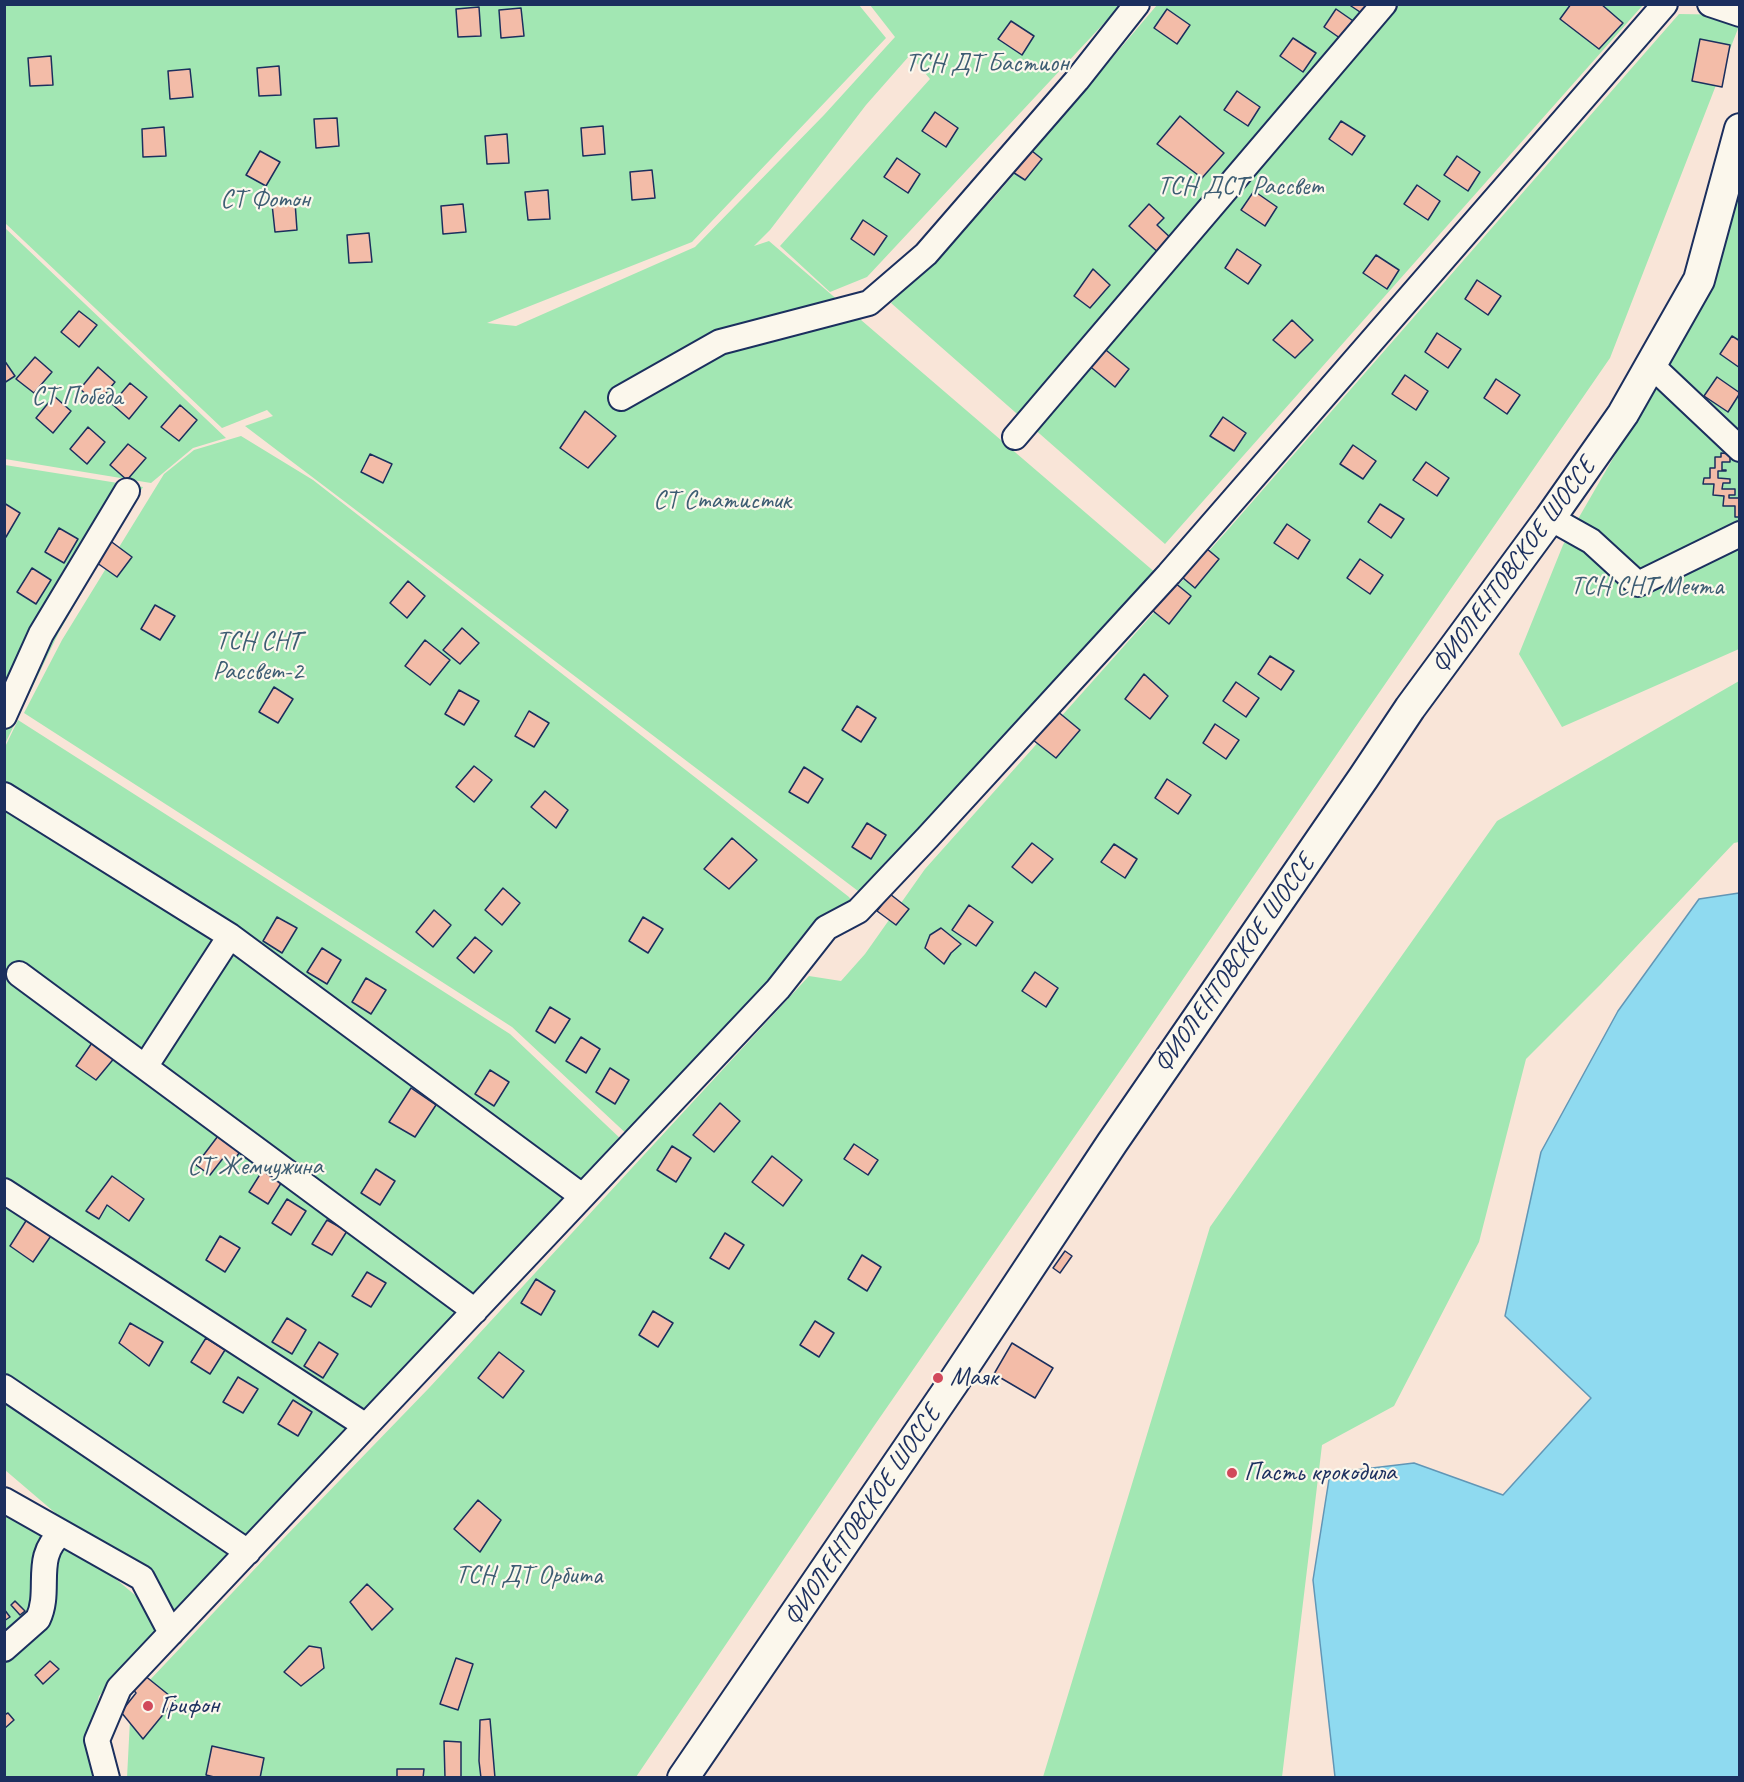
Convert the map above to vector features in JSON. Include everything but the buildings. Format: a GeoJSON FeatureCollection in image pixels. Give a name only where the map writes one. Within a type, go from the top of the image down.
{"type":"FeatureCollection","features":[{"type":"Feature","properties":{"kind":"main road","name":"ФИОЛЕНТОВСКОЕ ШОССЕ"},"geometry":{"type":"LineString","coordinates":[[683,1778],[947,1392],[1112,1143],[1410,708],[1550,518],[1623,414],[1699,280],[1740,129]]}},
{"type":"Feature","properties":{"kind":"street"},"geometry":{"type":"LineString","coordinates":[[621,398],[720,342],[869,303],[926,254],[1077,80],[1137,4]]}},
{"type":"Feature","properties":{"kind":"street"},"geometry":{"type":"LineString","coordinates":[[1015,437],[1384,4]]}},
{"type":"Feature","properties":{"kind":"street"},"geometry":{"type":"LineString","coordinates":[[106,1778],[97,1740],[119,1688],[778,989],[826,928],[858,911],[928,837],[1169,574],[1665,4]]}},
{"type":"Feature","properties":{"kind":"street"},"geometry":{"type":"LineString","coordinates":[[1710,4],[1740,14]]}},
{"type":"Feature","properties":{"kind":"street"},"geometry":{"type":"LineString","coordinates":[[1651,365],[1740,449]]}},
{"type":"Feature","properties":{"kind":"street"},"geometry":{"type":"LineString","coordinates":[[4,716],[41,634],[127,490]]}},
{"type":"Feature","properties":{"kind":"street"},"geometry":{"type":"LineString","coordinates":[[1550,518],[1591,542],[1638,584],[1740,534]]}},
{"type":"Feature","properties":{"kind":"street"},"geometry":{"type":"LineString","coordinates":[[4,795],[230,936],[582,1196]]}},
{"type":"Feature","properties":{"kind":"street"},"geometry":{"type":"LineString","coordinates":[[145,1067],[230,936]]}},
{"type":"Feature","properties":{"kind":"street"},"geometry":{"type":"LineString","coordinates":[[19,974],[475,1311]]}},
{"type":"Feature","properties":{"kind":"street"},"geometry":{"type":"LineString","coordinates":[[4,1191],[366,1426]]}},
{"type":"Feature","properties":{"kind":"street"},"geometry":{"type":"LineString","coordinates":[[4,1388],[248,1552]]}},
{"type":"Feature","properties":{"kind":"street"},"geometry":{"type":"LineString","coordinates":[[4,1500],[142,1578],[171,1633]]}},
{"type":"Feature","properties":{"kind":"street"},"geometry":{"type":"LineString","coordinates":[[4,1649],[38,1619],[41,1613],[44,1562],[52,1545],[62,1533]]}},
{"type":"Feature","properties":{"kind":"green space"},"geometry":{"type":"Polygon","coordinates":[[[4,5],[859,5],[886,38],[692,242],[487,323],[516,326],[695,247],[824,115],[895,37],[870,5],[1121,5],[867,277],[830,292],[780,246],[930,79],[910,55],[866,105],[770,230],[754,246],[769,241],[1157,574],[862,894],[245,426],[273,416],[267,410],[222,428],[5,223],[4,5]]]}},
{"type":"Feature","properties":{"kind":"green space","name":"ТСН ДСТ Рассвет"},"geometry":{"type":"Polygon","coordinates":[[[1157,5],[1643,5],[1165,544],[891,303],[993,199],[1157,5]]]}},
{"type":"Feature","properties":{"kind":"green space","name":"ТСН ДТ Орбита"},"geometry":{"type":"Polygon","coordinates":[[[1679,14],[1739,15],[1739,26],[1610,358],[874,1426],[636,1777],[127,1778],[131,1700],[429,1388],[809,976],[841,981],[865,954],[925,869],[1225,533],[1679,14]]]}},
{"type":"Feature","properties":{"kind":"green space","name":"ТСН СНТ Мечта"},"geometry":{"type":"Polygon","coordinates":[[[1739,185],[1739,649],[1562,727],[1519,654],[1563,545],[1713,285],[1739,185]]]}},
{"type":"Feature","properties":{"kind":"green space","name":"СТ Победа"},"geometry":{"type":"Polygon","coordinates":[[[4,227],[226,438],[193,448],[151,483],[5,459],[4,227]]]}},
{"type":"Feature","properties":{"kind":"green space","name":"ТСН СНТ Рассвет-2"},"geometry":{"type":"Polygon","coordinates":[[[241,436],[313,480],[849,897],[856,908],[631,1138],[512,1027],[24,713],[62,640],[164,474],[194,450],[241,436]]]}},
{"type":"Feature","properties":{"kind":"green space"},"geometry":{"type":"Polygon","coordinates":[[[5,465],[143,487],[59,632],[5,744],[5,465]]]}},
{"type":"Feature","properties":{"kind":"green space"},"geometry":{"type":"Polygon","coordinates":[[[1739,681],[1739,842],[1734,843],[1601,984],[1526,1059],[1479,1242],[1394,1406],[1322,1445],[1282,1777],[1043,1777],[1210,1227],[1497,821],[1739,681]]]}},
{"type":"Feature","properties":{"kind":"green space","name":"СТ Жемчужина"},"geometry":{"type":"Polygon","coordinates":[[[18,720],[510,1034],[623,1141],[176,1616],[5,1470],[4,749],[18,720]]]}},
{"type":"Feature","properties":{"kind":"green space"},"geometry":{"type":"Polygon","coordinates":[[[4,1486],[141,1600],[161,1629],[99,1696],[87,1745],[97,1777],[5,1777],[4,1486]]]}},
{"type":"Feature","properties":{"kind":"water"},"geometry":{"type":"Polygon","coordinates":[[[1739,893],[1739,1777],[1335,1777],[1313,1580],[1330,1473],[1414,1463],[1503,1495],[1591,1398],[1505,1316],[1541,1152],[1618,1011],[1699,899],[1739,893]]]}},
{"type":"Feature","properties":{"kind":"place","name":"Маяк"},"geometry":{"type":"Point","coordinates":[938,1378]}},
{"type":"Feature","properties":{"kind":"place","name":"Пасть крокодила"},"geometry":{"type":"Point","coordinates":[1232,1473]}},
{"type":"Feature","properties":{"kind":"place","name":"Грифон"},"geometry":{"type":"Point","coordinates":[148,1706]}},
{"type":"Feature","properties":{"kind":"park label","name":"ТСН ДТ Бастион"},"geometry":{"type":"Point","coordinates":[987,64]}},
{"type":"Feature","properties":{"kind":"park label","name":"СТ Фотон"},"geometry":{"type":"Point","coordinates":[265,200]}},
{"type":"Feature","properties":{"kind":"park label","name":"СТ Статистик"},"geometry":{"type":"Point","coordinates":[722,501]}}]}
